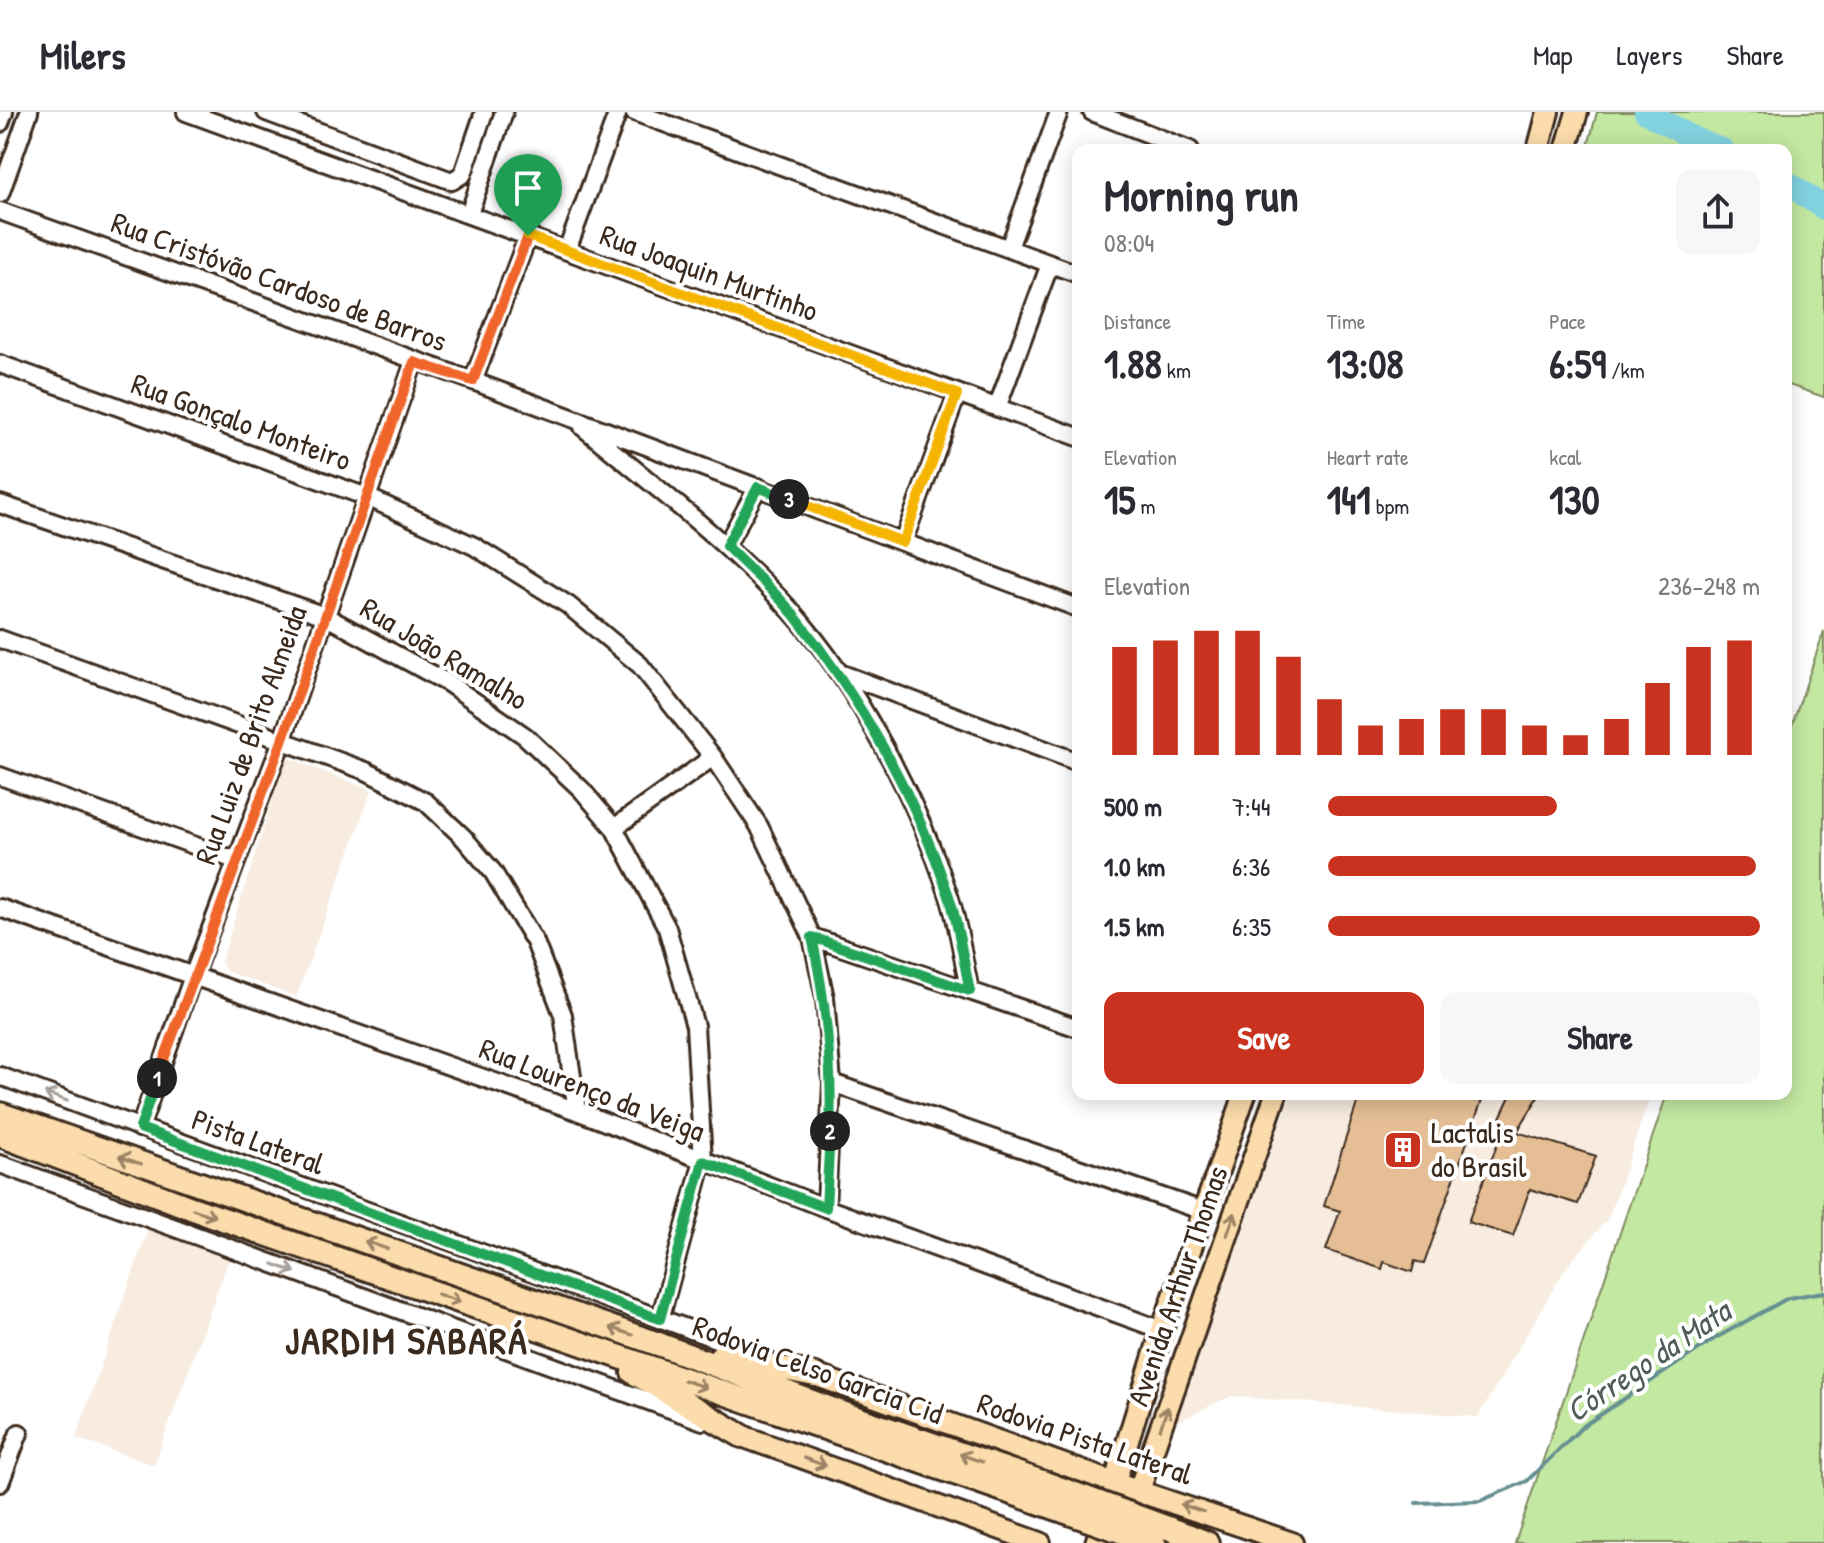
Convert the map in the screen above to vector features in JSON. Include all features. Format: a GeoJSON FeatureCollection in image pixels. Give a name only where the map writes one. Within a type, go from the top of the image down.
{"type":"FeatureCollection","features":[{"type":"Feature","properties":{"kind":"highway","name":"Rodovia Celso Garcia Cid"},"geometry":{"type":"LineString","coordinates":[[0,1114],[661,1345],[1041,1493],[1154,1543]]}},
{"type":"Feature","properties":{"kind":"highway","name":"Rodovia Celso Garcia Cid"},"geometry":{"type":"LineString","coordinates":[[0,1135],[191,1208],[591,1348],[1041,1493],[1197,1539]]}},
{"type":"Feature","properties":{"kind":"highway"},"geometry":{"type":"LineString","coordinates":[[661,1345],[815,1375]]}},
{"type":"Feature","properties":{"kind":"highway"},"geometry":{"type":"LineString","coordinates":[[591,1348],[742,1436]]}},
{"type":"Feature","properties":{"kind":"main road"},"geometry":{"type":"LineString","coordinates":[[1540,144],[1548,112]]}},
{"type":"Feature","properties":{"kind":"main road"},"geometry":{"type":"LineString","coordinates":[[1568,144],[1577,112]]}},
{"type":"Feature","properties":{"kind":"main road","name":"Avenida Arthur Thomas"},"geometry":{"type":"LineString","coordinates":[[1096,1543],[1162,1330],[1243,1100]]}},
{"type":"Feature","properties":{"kind":"main road","name":"Avenida Arthur Thomas"},"geometry":{"type":"LineString","coordinates":[[1121,1543],[1274,1100]]}},
{"type":"Feature","properties":{"kind":"main road"},"geometry":{"type":"LineString","coordinates":[[1181,1275],[1192,1291],[1205,1298]]}},
{"type":"Feature","properties":{"kind":"main road","name":"Rodovia Pista Lateral"},"geometry":{"type":"LineString","coordinates":[[815,1375],[1114,1483],[1292,1543]]}},
{"type":"Feature","properties":{"kind":"main road"},"geometry":{"type":"LineString","coordinates":[[742,1436],[1040,1543]]}},
{"type":"Feature","properties":{"kind":"street"},"geometry":{"type":"LineString","coordinates":[[0,123],[4,112]]}},
{"type":"Feature","properties":{"kind":"street"},"geometry":{"type":"LineString","coordinates":[[0,194],[29,112]]}},
{"type":"Feature","properties":{"kind":"street","name":"Rua Joaquin Murtinho"},"geometry":{"type":"LineString","coordinates":[[186,112],[1072,435]]}},
{"type":"Feature","properties":{"kind":"street"},"geometry":{"type":"LineString","coordinates":[[266,112],[452,181],[463,174],[484,112]]}},
{"type":"Feature","properties":{"kind":"street"},"geometry":{"type":"LineString","coordinates":[[469,214],[504,112]]}},
{"type":"Feature","properties":{"kind":"street"},"geometry":{"type":"LineString","coordinates":[[567,250],[618,112]]}},
{"type":"Feature","properties":{"kind":"street"},"geometry":{"type":"LineString","coordinates":[[634,112],[1072,272]]}},
{"type":"Feature","properties":{"kind":"street"},"geometry":{"type":"LineString","coordinates":[[1009,248],[1059,112]]}},
{"type":"Feature","properties":{"kind":"street"},"geometry":{"type":"LineString","coordinates":[[1092,112],[1175,144]]}},
{"type":"Feature","properties":{"kind":"street"},"geometry":{"type":"LineString","coordinates":[[474,141],[492,147]]}},
{"type":"Feature","properties":{"kind":"street","name":"Rua Cristóvão Cardoso de Barros"},"geometry":{"type":"LineString","coordinates":[[0,211],[473,381],[1072,606]]}},
{"type":"Feature","properties":{"kind":"street"},"geometry":{"type":"LineString","coordinates":[[473,381],[528,236]]}},
{"type":"Feature","properties":{"kind":"street"},"geometry":{"type":"LineString","coordinates":[[997,408],[1050,264]]}},
{"type":"Feature","properties":{"kind":"street","name":"Rua Luiz de Brito Almeida"},"geometry":{"type":"LineString","coordinates":[[140,1128],[235,860],[282,741],[414,362]]}},
{"type":"Feature","properties":{"kind":"street","name":"Rua Gonçalo Monteiro"},"geometry":{"type":"LineString","coordinates":[[0,364],[367,497],[474,546],[568,605],[640,665],[713,757],[759,826],[812,937],[825,998],[832,1083],[826,1208]]}},
{"type":"Feature","properties":{"kind":"street"},"geometry":{"type":"LineString","coordinates":[[903,542],[957,394]]}},
{"type":"Feature","properties":{"kind":"street"},"geometry":{"type":"LineString","coordinates":[[573,418],[726,546],[792,613],[837,672],[881,745],[918,816],[950,898],[970,991]]}},
{"type":"Feature","properties":{"kind":"street"},"geometry":{"type":"LineString","coordinates":[[726,546],[758,487]]}},
{"type":"Feature","properties":{"kind":"street","name":"Rua João Ramalho"},"geometry":{"type":"LineString","coordinates":[[0,504],[325,616],[448,683],[525,736],[582,790],[614,828],[667,928],[695,1026],[703,1161],[660,1319]]}},
{"type":"Feature","properties":{"kind":"street"},"geometry":{"type":"LineString","coordinates":[[0,639],[366,771],[426,802],[463,837],[493,872],[535,942],[563,1015],[577,1111]]}},
{"type":"Feature","properties":{"kind":"street"},"geometry":{"type":"LineString","coordinates":[[837,672],[1072,760]]}},
{"type":"Feature","properties":{"kind":"street"},"geometry":{"type":"LineString","coordinates":[[614,828],[713,757]]}},
{"type":"Feature","properties":{"kind":"street"},"geometry":{"type":"LineString","coordinates":[[0,776],[235,860]]}},
{"type":"Feature","properties":{"kind":"street","name":"Rua Lourenço da Veiga"},"geometry":{"type":"LineString","coordinates":[[0,908],[577,1111],[826,1208],[1162,1330]]}},
{"type":"Feature","properties":{"kind":"street"},"geometry":{"type":"LineString","coordinates":[[812,937],[1072,1026]]}},
{"type":"Feature","properties":{"kind":"street","name":"Pista Lateral"},"geometry":{"type":"LineString","coordinates":[[0,1076],[497,1260]]}},
{"type":"Feature","properties":{"kind":"street"},"geometry":{"type":"LineString","coordinates":[[832,1083],[1203,1211]]}},
{"type":"Feature","properties":{"kind":"street"},"geometry":{"type":"LineString","coordinates":[[0,1164],[742,1436]]}},
{"type":"Feature","properties":{"kind":"street","name":"Rodovia Pista Lateral"},"geometry":{"type":"LineString","coordinates":[[497,1260],[815,1375]]}},
{"type":"Feature","properties":{"kind":"street"},"geometry":{"type":"LineString","coordinates":[[0,1483],[19,1433]]}},
{"type":"Feature","properties":{"kind":"shaded area"},"geometry":{"type":"Polygon","coordinates":[[[286,757],[372,790],[296,997],[226,971],[221,962],[286,757]]]}},
{"type":"Feature","properties":{"kind":"shaded area","name":"Lactalis do Brasil"},"geometry":{"type":"Polygon","coordinates":[[[1289,1100],[1649,1100],[1609,1217],[1565,1269],[1478,1417],[1231,1396],[1168,1426],[1234,1256],[1289,1100]]]}},
{"type":"Feature","properties":{"kind":"shaded area"},"geometry":{"type":"Polygon","coordinates":[[[148,1229],[230,1256],[154,1465],[76,1438],[148,1229]]]}},
{"type":"Feature","properties":{"kind":"green space"},"geometry":{"type":"Polygon","coordinates":[[[1597,112],[1824,112],[1824,397],[1792,386],[1792,144],[1589,144],[1597,112]]]}},
{"type":"Feature","properties":{"kind":"green space"},"geometry":{"type":"Polygon","coordinates":[[[1824,631],[1824,1543],[1515,1543],[1665,1100],[1792,1100],[1792,725],[1824,631]]]}},
{"type":"Feature","properties":{"kind":"building","name":"Lactalis do Brasil"},"geometry":{"type":"Polygon","coordinates":[[[1358,1100],[1482,1100],[1424,1264],[1415,1261],[1412,1272],[1384,1262],[1382,1269],[1326,1250],[1340,1211],[1324,1206],[1358,1100]]]}},
{"type":"Feature","properties":{"kind":"building","name":"Lactalis do Brasil"},"geometry":{"type":"Polygon","coordinates":[[[1508,1100],[1536,1100],[1517,1132],[1596,1156],[1578,1204],[1530,1189],[1513,1236],[1468,1222],[1506,1121],[1499,1120],[1508,1100]]]}},
{"type":"Feature","properties":{"kind":"waterway"},"geometry":{"type":"LineString","coordinates":[[1646,112],[1706,144]]}},
{"type":"Feature","properties":{"kind":"waterway"},"geometry":{"type":"LineString","coordinates":[[1792,186],[1824,208]]}},
{"type":"Feature","properties":{"kind":"waterway","name":"Córrego da Mata"},"geometry":{"type":"LineString","coordinates":[[1416,1503],[1480,1501],[1527,1481],[1582,1427],[1714,1339],[1788,1298],[1824,1292]]}},
{"type":"Feature","properties":{"kind":"place","name":"Lactalis do Brasil"},"geometry":{"type":"Point","coordinates":[1403,1150]}},
{"type":"Feature","properties":{"kind":"district","name":"JARDIM SABARÁ"},"geometry":{"type":"Point","coordinates":[407,1341]}},
{"type":"Feature","properties":{"kind":"route"},"geometry":{"type":"LineString","coordinates":[[528,236],[957,394],[903,542],[758,487],[726,546],[792,613],[837,672],[881,745],[918,816],[950,898],[970,991],[812,937],[825,998],[832,1083],[826,1208],[703,1161],[660,1319],[140,1128],[235,860],[282,741],[414,362],[473,381],[528,236]]}}]}
